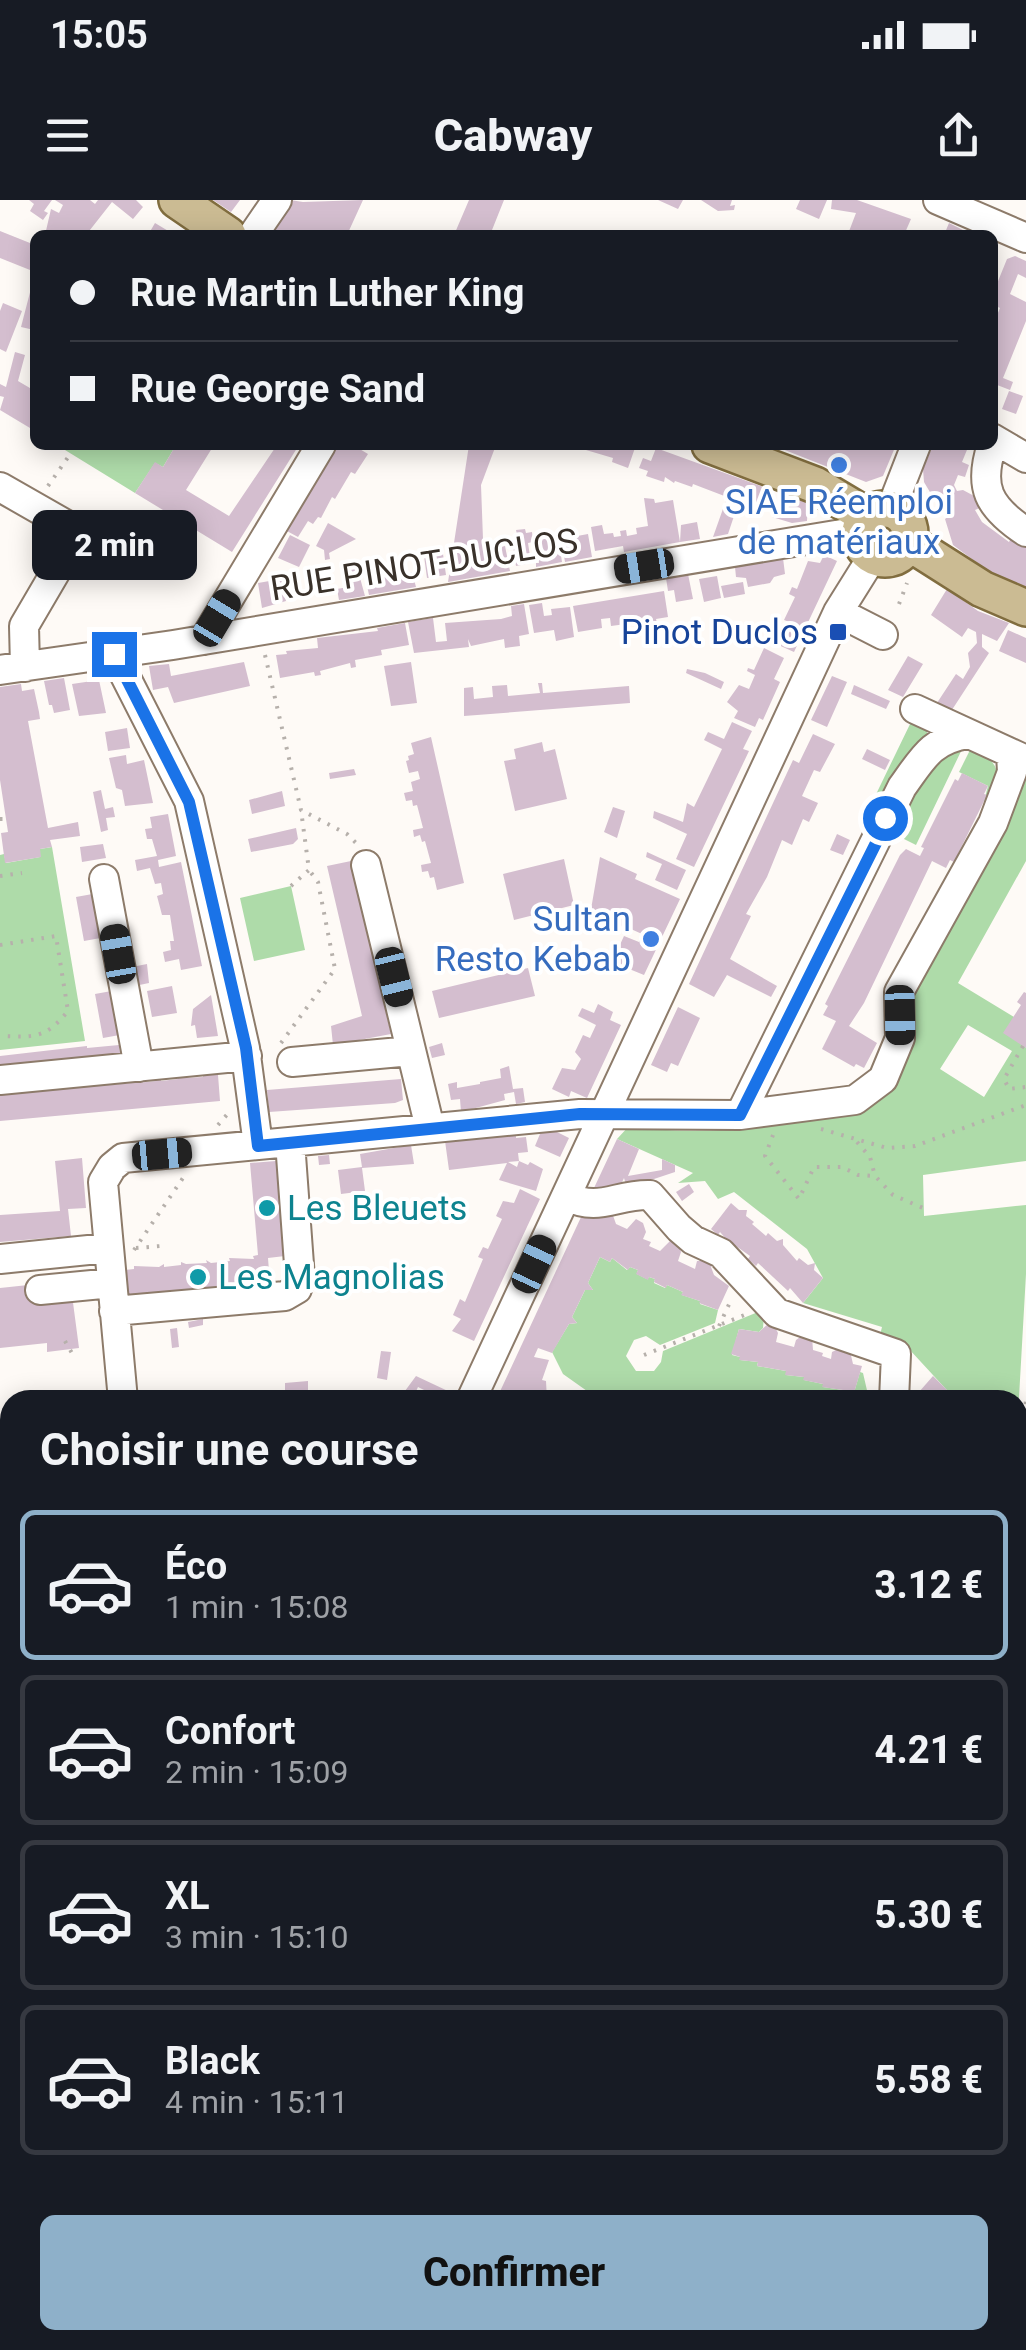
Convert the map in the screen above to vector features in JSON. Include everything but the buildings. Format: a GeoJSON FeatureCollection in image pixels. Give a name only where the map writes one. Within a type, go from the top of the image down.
{"type":"FeatureCollection","features":[{"type":"Feature","properties":{"kind":"main road"},"geometry":{"type":"LineString","coordinates":[[177,200],[221,230]]}},
{"type":"Feature","properties":{"kind":"main road"},"geometry":{"type":"LineString","coordinates":[[723,450],[814,485],[873,528],[894,557],[908,542],[982,588],[1026,608]]}},
{"type":"Feature","properties":{"kind":"street"},"geometry":{"type":"LineString","coordinates":[[256,230],[277,200]]}},
{"type":"Feature","properties":{"kind":"street"},"geometry":{"type":"LineString","coordinates":[[938,200],[973,206],[1016,234]]}},
{"type":"Feature","properties":{"kind":"street"},"geometry":{"type":"LineString","coordinates":[[998,444],[1026,458]]}},
{"type":"Feature","properties":{"kind":"street"},"geometry":{"type":"LineString","coordinates":[[204,640],[318,450]]}},
{"type":"Feature","properties":{"kind":"street"},"geometry":{"type":"LineString","coordinates":[[476,1390],[838,612],[873,528],[913,450]]}},
{"type":"Feature","properties":{"kind":"street"},"geometry":{"type":"LineString","coordinates":[[990,450],[984,484],[1012,522],[1026,532]]}},
{"type":"Feature","properties":{"kind":"street"},"geometry":{"type":"LineString","coordinates":[[0,487],[79,532],[24,626],[13,669]]}},
{"type":"Feature","properties":{"kind":"street","name":"RUE PINOT-DUCLOS"},"geometry":{"type":"LineString","coordinates":[[13,669],[873,528]]}},
{"type":"Feature","properties":{"kind":"street"},"geometry":{"type":"LineString","coordinates":[[838,612],[883,635]]}},
{"type":"Feature","properties":{"kind":"street"},"geometry":{"type":"LineString","coordinates":[[114,654],[189,802],[247,1056],[258,1146]]}},
{"type":"Feature","properties":{"kind":"street"},"geometry":{"type":"LineString","coordinates":[[122,1390],[113,1297],[122,1248],[103,1182],[123,1158],[605,1113],[740,1115],[855,1100],[883,1079],[900,1038],[899,992],[993,823],[1019,757],[915,710]]}},
{"type":"Feature","properties":{"kind":"street"},"geometry":{"type":"LineString","coordinates":[[740,1115],[902,787],[927,752],[944,738],[968,734]]}},
{"type":"Feature","properties":{"kind":"street"},"geometry":{"type":"LineString","coordinates":[[366,865],[430,1128]]}},
{"type":"Feature","properties":{"kind":"street"},"geometry":{"type":"LineString","coordinates":[[104,879],[138,1067]]}},
{"type":"Feature","properties":{"kind":"street"},"geometry":{"type":"LineString","coordinates":[[286,1053],[412,1051]]}},
{"type":"Feature","properties":{"kind":"street"},"geometry":{"type":"LineString","coordinates":[[0,1080],[247,1056]]}},
{"type":"Feature","properties":{"kind":"street"},"geometry":{"type":"LineString","coordinates":[[40,1290],[113,1297],[285,1296],[297,1289],[300,1278],[290,1142]]}},
{"type":"Feature","properties":{"kind":"street"},"geometry":{"type":"LineString","coordinates":[[566,1196],[586,1206],[637,1194],[650,1195],[678,1228],[720,1253],[774,1309],[896,1354],[894,1390]]}},
{"type":"Feature","properties":{"kind":"street"},"geometry":{"type":"LineString","coordinates":[[0,1259],[122,1248]]}},
{"type":"Feature","properties":{"kind":"path"},"geometry":{"type":"LineString","coordinates":[[34,506],[70,453]]}},
{"type":"Feature","properties":{"kind":"path"},"geometry":{"type":"LineString","coordinates":[[899,604],[907,583]]}},
{"type":"Feature","properties":{"kind":"path"},"geometry":{"type":"LineString","coordinates":[[259,630],[301,810],[309,870],[318,882],[335,968],[286,1053]]}},
{"type":"Feature","properties":{"kind":"path"},"geometry":{"type":"LineString","coordinates":[[301,810],[347,834],[366,865]]}},
{"type":"Feature","properties":{"kind":"path"},"geometry":{"type":"LineString","coordinates":[[290,886],[309,870]]}},
{"type":"Feature","properties":{"kind":"path"},"geometry":{"type":"LineString","coordinates":[[0,876],[22,872]]}},
{"type":"Feature","properties":{"kind":"path"},"geometry":{"type":"LineString","coordinates":[[0,945],[56,936],[68,1011],[53,1029],[34,1037],[0,1036]]}},
{"type":"Feature","properties":{"kind":"path"},"geometry":{"type":"LineString","coordinates":[[1023,1046],[1004,1079],[1009,1089],[1026,1088]]}},
{"type":"Feature","properties":{"kind":"path"},"geometry":{"type":"LineString","coordinates":[[113,1297],[122,1248],[201,1151],[226,1113],[240,1104]]}},
{"type":"Feature","properties":{"kind":"path"},"geometry":{"type":"LineString","coordinates":[[811,1126],[888,1148],[915,1146],[1026,1105]]}},
{"type":"Feature","properties":{"kind":"path"},"geometry":{"type":"LineString","coordinates":[[772,1135],[765,1156],[800,1199],[814,1167],[842,1167],[858,1175],[875,1176]]}},
{"type":"Feature","properties":{"kind":"path"},"geometry":{"type":"LineString","coordinates":[[854,1138],[870,1157],[875,1176],[893,1195],[923,1208]]}},
{"type":"Feature","properties":{"kind":"path"},"geometry":{"type":"LineString","coordinates":[[122,1248],[161,1246]]}},
{"type":"Feature","properties":{"kind":"path"},"geometry":{"type":"LineString","coordinates":[[718,1326],[742,1276]]}},
{"type":"Feature","properties":{"kind":"path"},"geometry":{"type":"LineString","coordinates":[[644,1355],[774,1309]]}},
{"type":"Feature","properties":{"kind":"path"},"geometry":{"type":"LineString","coordinates":[[65,1341],[73,1355]]}},
{"type":"Feature","properties":{"kind":"green space"},"geometry":{"type":"Polygon","coordinates":[[[65,450],[173,450],[163,467],[155,463],[135,493],[65,450]]]}},
{"type":"Feature","properties":{"kind":"green space"},"geometry":{"type":"Polygon","coordinates":[[[912,720],[925,727],[928,735],[874,822],[865,817],[912,720]]]}},
{"type":"Feature","properties":{"kind":"green space"},"geometry":{"type":"Polygon","coordinates":[[[965,743],[916,845],[902,838],[907,827],[889,818],[931,756],[965,743]]]}},
{"type":"Feature","properties":{"kind":"green space"},"geometry":{"type":"Polygon","coordinates":[[[972,746],[989,758],[997,771],[992,805],[984,801],[988,786],[959,772],[972,746]]]}},
{"type":"Feature","properties":{"kind":"green space"},"geometry":{"type":"Polygon","coordinates":[[[1026,771],[1026,861],[958,983],[1014,1017],[1026,1048],[1026,1161],[923,1175],[924,1216],[1026,1205],[1019,1390],[947,1390],[909,1349],[879,1339],[882,1327],[803,1303],[823,1278],[807,1249],[734,1192],[718,1199],[705,1181],[678,1183],[693,1173],[617,1139],[629,1126],[692,1131],[754,1127],[876,1101],[910,993],[1026,771]],[[968,1025],[940,1069],[984,1097],[1012,1051],[968,1025]]]}},
{"type":"Feature","properties":{"kind":"green space"},"geometry":{"type":"Polygon","coordinates":[[[52,847],[85,1041],[0,1050],[0,855],[4,854],[6,863],[40,857],[40,849],[52,847]]]}},
{"type":"Feature","properties":{"kind":"green space"},"geometry":{"type":"Polygon","coordinates":[[[291,886],[305,950],[254,961],[240,898],[291,886]]]}},
{"type":"Feature","properties":{"kind":"green space"},"geometry":{"type":"Polygon","coordinates":[[[600,1257],[610,1262],[612,1258],[627,1270],[638,1270],[637,1274],[655,1279],[654,1283],[665,1288],[667,1285],[718,1310],[715,1323],[660,1345],[646,1336],[634,1340],[626,1356],[636,1371],[654,1371],[663,1351],[758,1312],[764,1315],[763,1328],[759,1332],[739,1329],[732,1355],[758,1362],[757,1366],[786,1371],[786,1375],[804,1377],[823,1387],[843,1390],[586,1390],[563,1374],[552,1352],[569,1324],[577,1323],[572,1317],[585,1290],[593,1290],[588,1283],[600,1257]]]}},
{"type":"Feature","properties":{"kind":"green space"},"geometry":{"type":"Polygon","coordinates":[[[860,1372],[867,1390],[855,1390],[860,1372]]]}},
{"type":"Feature","properties":{"kind":"place","name":"SIAE Réemploi de matériaux"},"geometry":{"type":"Point","coordinates":[839,465]}},
{"type":"Feature","properties":{"kind":"place","name":"Pinot Duclos"},"geometry":{"type":"Point","coordinates":[838,632]}},
{"type":"Feature","properties":{"kind":"place","name":"Sultan Resto Kebab"},"geometry":{"type":"Point","coordinates":[651,939]}},
{"type":"Feature","properties":{"kind":"place","name":"Les Bleuets"},"geometry":{"type":"Point","coordinates":[267,1208]}},
{"type":"Feature","properties":{"kind":"place","name":"Les Magnolias"},"geometry":{"type":"Point","coordinates":[198,1277]}},
{"type":"Feature","properties":{"kind":"route"},"geometry":{"type":"LineString","coordinates":[[114,654],[189,802],[246,1048],[258,1146],[580,1114],[740,1115],[883,829],[885,818]]}}]}
